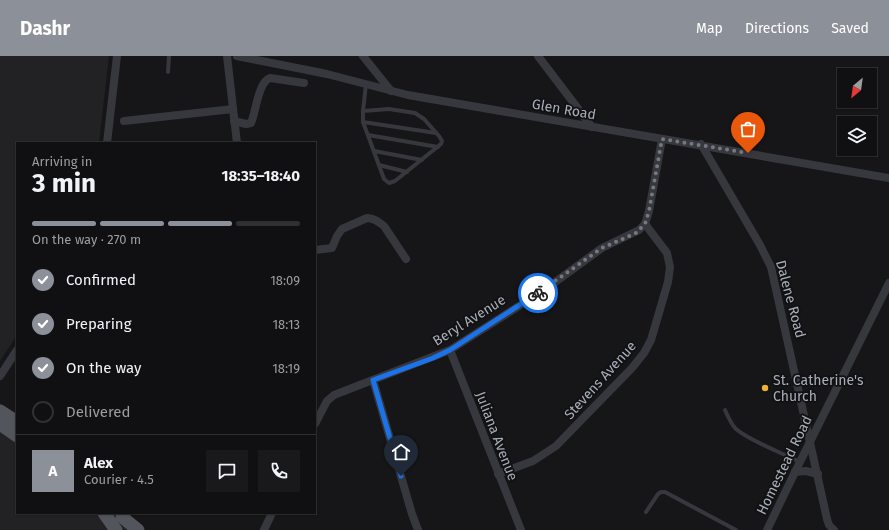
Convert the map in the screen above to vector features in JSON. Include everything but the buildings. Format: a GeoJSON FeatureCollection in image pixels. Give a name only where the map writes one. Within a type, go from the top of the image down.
{"type":"FeatureCollection","features":[{"type":"Feature","properties":{"kind":"main road"},"geometry":{"type":"LineString","coordinates":[[0,411],[16,421]]}},
{"type":"Feature","properties":{"kind":"main road"},"geometry":{"type":"LineString","coordinates":[[0,424],[16,435]]}},
{"type":"Feature","properties":{"kind":"main road"},"geometry":{"type":"LineString","coordinates":[[114,521],[130,530]]}},
{"type":"Feature","properties":{"kind":"main road"},"geometry":{"type":"LineString","coordinates":[[114,521],[138,530]]}},
{"type":"Feature","properties":{"kind":"street"},"geometry":{"type":"LineString","coordinates":[[107,142],[117,56]]}},
{"type":"Feature","properties":{"kind":"street"},"geometry":{"type":"LineString","coordinates":[[227,56],[237,142]]}},
{"type":"Feature","properties":{"kind":"street","name":"Glen Road"},"geometry":{"type":"LineString","coordinates":[[237,56],[297,67],[391,91],[889,178]]}},
{"type":"Feature","properties":{"kind":"street"},"geometry":{"type":"LineString","coordinates":[[363,56],[391,91]]}},
{"type":"Feature","properties":{"kind":"street"},"geometry":{"type":"LineString","coordinates":[[538,56],[592,127]]}},
{"type":"Feature","properties":{"kind":"street"},"geometry":{"type":"LineString","coordinates":[[234,121],[246,124],[251,123],[262,85],[266,79],[270,78],[304,83]]}},
{"type":"Feature","properties":{"kind":"street"},"geometry":{"type":"LineString","coordinates":[[124,121],[233,109]]}},
{"type":"Feature","properties":{"kind":"street"},"geometry":{"type":"LineString","coordinates":[[645,224],[649,211],[662,139]]}},
{"type":"Feature","properties":{"kind":"street","name":"Dalene Road"},"geometry":{"type":"LineString","coordinates":[[701,144],[760,245],[771,267],[811,441],[827,519],[829,525],[834,530]]}},
{"type":"Feature","properties":{"kind":"street"},"geometry":{"type":"LineString","coordinates":[[316,250],[332,248],[342,229],[370,218],[384,226],[406,259]]}},
{"type":"Feature","properties":{"kind":"street","name":"Beryl Avenue"},"geometry":{"type":"LineString","coordinates":[[316,422],[330,398],[450,350],[547,288],[602,248],[636,233],[645,224]]}},
{"type":"Feature","properties":{"kind":"street","name":"Stevens Avenue"},"geometry":{"type":"LineString","coordinates":[[498,474],[533,461],[556,446],[632,368],[644,353],[651,340],[668,282],[670,267],[667,254],[645,224]]}},
{"type":"Feature","properties":{"kind":"street","name":"Homestead Road"},"geometry":{"type":"LineString","coordinates":[[767,530],[889,283]]}},
{"type":"Feature","properties":{"kind":"street","name":"Juliana Avenue"},"geometry":{"type":"LineString","coordinates":[[450,350],[521,530]]}},
{"type":"Feature","properties":{"kind":"street"},"geometry":{"type":"LineString","coordinates":[[0,376],[16,352]]}},
{"type":"Feature","properties":{"kind":"street"},"geometry":{"type":"LineString","coordinates":[[373,380],[418,530]]}},
{"type":"Feature","properties":{"kind":"street"},"geometry":{"type":"LineString","coordinates":[[795,472],[806,471],[818,474]]}},
{"type":"Feature","properties":{"kind":"street"},"geometry":{"type":"LineString","coordinates":[[264,530],[272,514]]}},
{"type":"Feature","properties":{"kind":"lane"},"geometry":{"type":"LineString","coordinates":[[168,72],[169,56]]}},
{"type":"Feature","properties":{"kind":"lane"},"geometry":{"type":"LineString","coordinates":[[363,111],[390,109],[415,113],[424,119],[442,141],[438,147],[407,172],[395,181],[389,183],[384,179],[363,122],[363,111],[366,84]]}},
{"type":"Feature","properties":{"kind":"lane"},"geometry":{"type":"LineString","coordinates":[[363,122],[436,133]]}},
{"type":"Feature","properties":{"kind":"lane"},"geometry":{"type":"LineString","coordinates":[[368,135],[438,147]]}},
{"type":"Feature","properties":{"kind":"lane"},"geometry":{"type":"LineString","coordinates":[[374,151],[422,160]]}},
{"type":"Feature","properties":{"kind":"lane"},"geometry":{"type":"LineString","coordinates":[[379,165],[407,172]]}},
{"type":"Feature","properties":{"kind":"lane"},"geometry":{"type":"LineString","coordinates":[[725,410],[731,423],[737,429],[762,444],[800,462]]}},
{"type":"Feature","properties":{"kind":"lane"},"geometry":{"type":"LineString","coordinates":[[646,512],[658,494],[665,492],[736,530]]}},
{"type":"Feature","properties":{"kind":"shaded area"},"geometry":{"type":"Polygon","coordinates":[[[0,56],[109,56],[99,142],[16,142],[16,337],[0,361],[0,56]]]}},
{"type":"Feature","properties":{"kind":"shaded area"},"geometry":{"type":"Polygon","coordinates":[[[0,403],[16,413],[16,514],[117,514],[128,530],[0,530],[0,403]]]}},
{"type":"Feature","properties":{"kind":"way so far"},"geometry":{"type":"LineString","coordinates":[[538,293],[602,248],[636,233],[645,224],[649,211],[662,139],[701,144],[748,153]]}},
{"type":"Feature","properties":{"kind":"place","name":"St. Catherine's Church"},"geometry":{"type":"Point","coordinates":[765,388]}},
{"type":"Feature","properties":{"kind":"route"},"geometry":{"type":"LineString","coordinates":[[401,476],[373,380],[433,358],[450,350],[538,293]]}}]}
